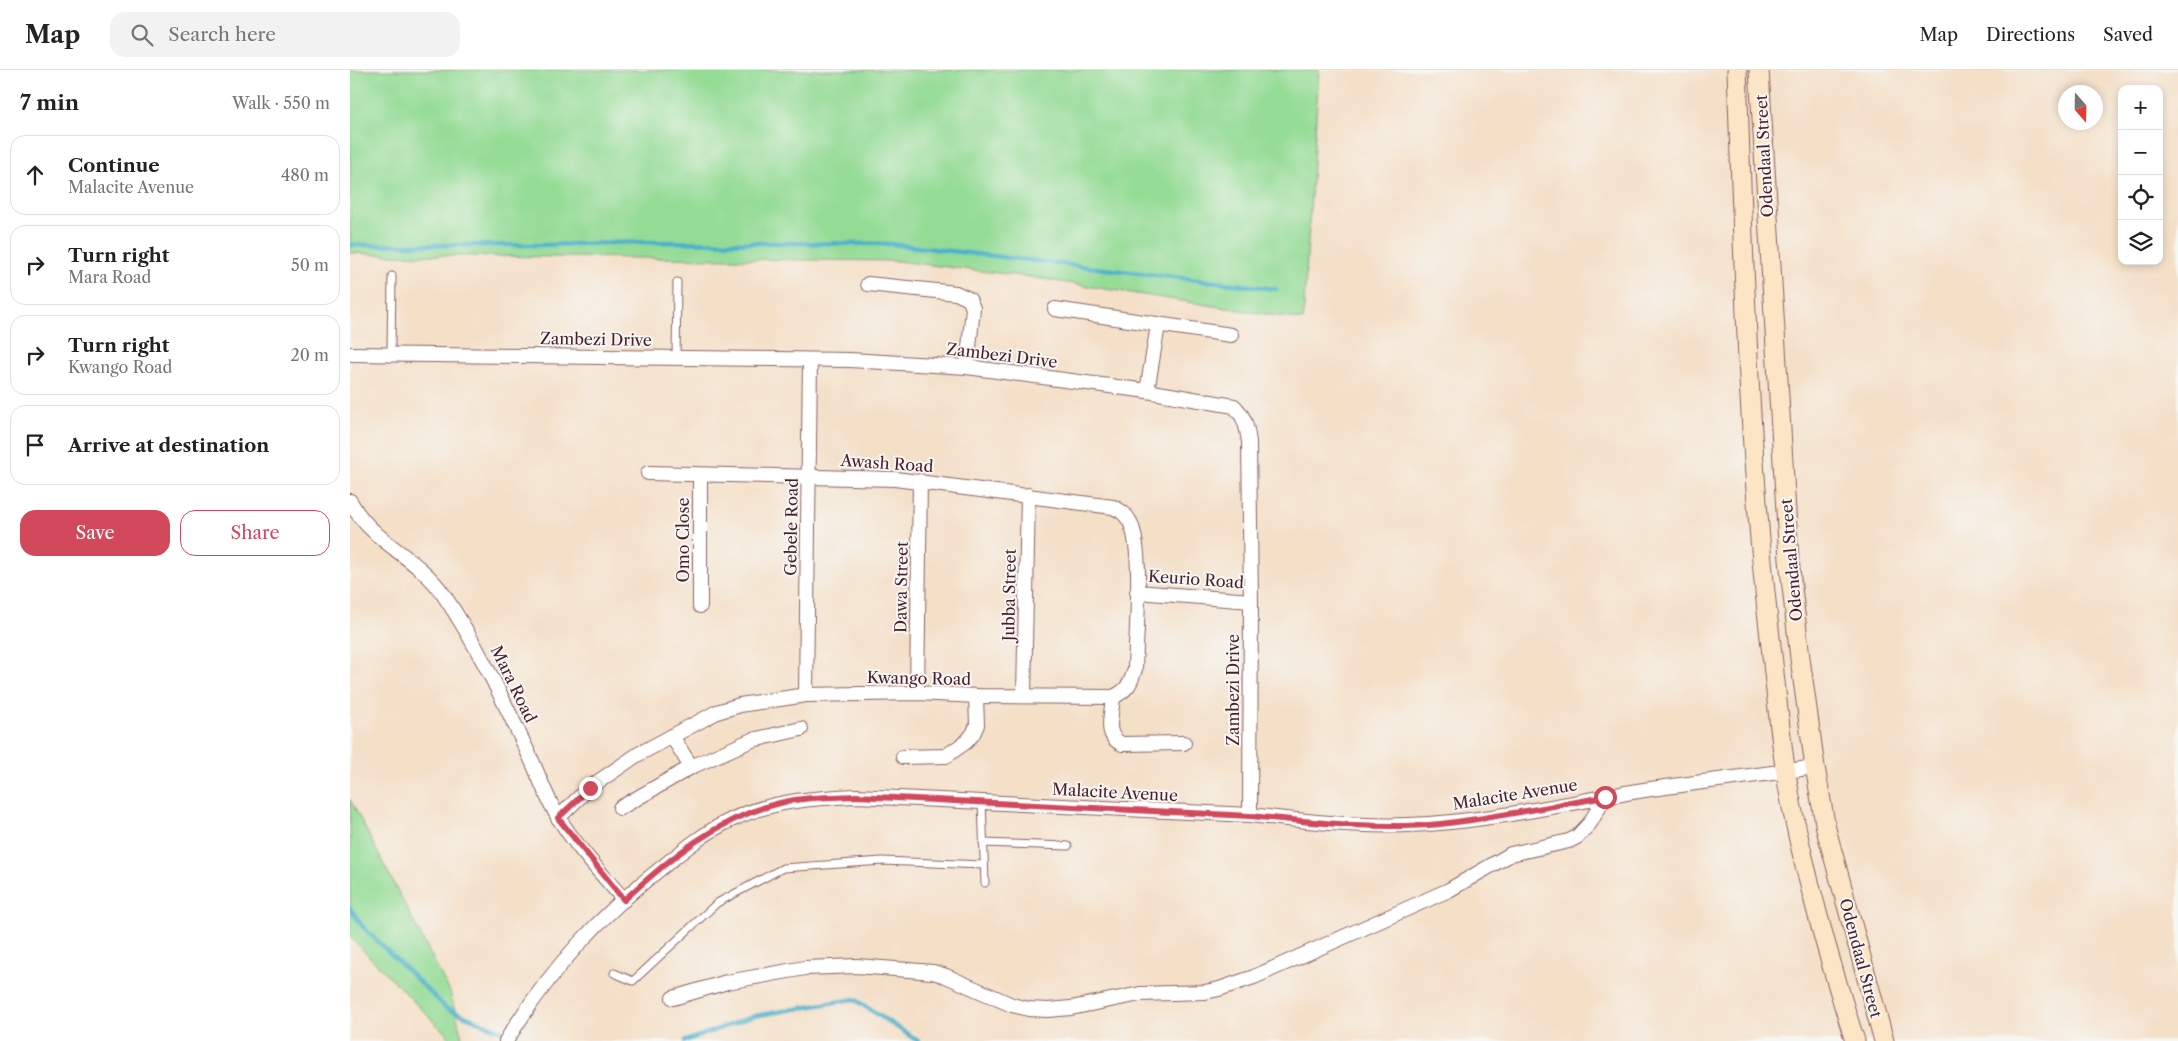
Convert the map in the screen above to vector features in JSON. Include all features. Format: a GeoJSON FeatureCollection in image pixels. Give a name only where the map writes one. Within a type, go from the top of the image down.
{"type":"FeatureCollection","features":[{"type":"Feature","properties":{"kind":"street","name":"Odendaal Street"},"geometry":{"type":"LineString","coordinates":[[1737,70],[1753,444],[1760,556],[1786,772],[1795,822],[1815,904],[1855,1041]]}},
{"type":"Feature","properties":{"kind":"street","name":"Odendaal Street"},"geometry":{"type":"LineString","coordinates":[[1759,70],[1788,560],[1815,767],[1826,829],[1884,1041]]}},
{"type":"Feature","properties":{"kind":"street"},"geometry":{"type":"LineString","coordinates":[[868,284],[956,293],[969,299],[973,308],[967,367]]}},
{"type":"Feature","properties":{"kind":"street"},"geometry":{"type":"LineString","coordinates":[[1055,309],[1231,335]]}},
{"type":"Feature","properties":{"kind":"street"},"geometry":{"type":"LineString","coordinates":[[1147,391],[1158,325]]}},
{"type":"Feature","properties":{"kind":"street","name":"Zambezi Drive"},"geometry":{"type":"LineString","coordinates":[[350,354],[850,360],[967,367],[1147,391],[1234,406],[1242,414],[1248,428],[1249,442],[1251,601],[1250,816]]}},
{"type":"Feature","properties":{"kind":"street","name":"Gebele Road"},"geometry":{"type":"LineString","coordinates":[[806,696],[810,360]]}},
{"type":"Feature","properties":{"kind":"street","name":"Awash Road"},"geometry":{"type":"LineString","coordinates":[[648,473],[810,476],[920,481],[1089,502],[1113,507],[1122,511],[1129,520],[1135,538],[1137,592]]}},
{"type":"Feature","properties":{"kind":"street","name":"Omo Close"},"geometry":{"type":"LineString","coordinates":[[700,475],[700,606]]}},
{"type":"Feature","properties":{"kind":"street","name":"Dawa Street"},"geometry":{"type":"LineString","coordinates":[[916,693],[920,481]]}},
{"type":"Feature","properties":{"kind":"street","name":"Jubba Street"},"geometry":{"type":"LineString","coordinates":[[1024,696],[1028,495]]}},
{"type":"Feature","properties":{"kind":"street","name":"Mara Road"},"geometry":{"type":"LineString","coordinates":[[350,501],[368,527],[424,574],[442,592],[472,638],[558,818],[624,900]]}},
{"type":"Feature","properties":{"kind":"street"},"geometry":{"type":"LineString","coordinates":[[1137,592],[1135,669],[1129,687],[1123,693],[1113,697],[1110,733],[1114,740],[1122,744],[1184,743]]}},
{"type":"Feature","properties":{"kind":"street","name":"Keurio Road"},"geometry":{"type":"LineString","coordinates":[[1137,592],[1251,601]]}},
{"type":"Feature","properties":{"kind":"street","name":"Kwango Road"},"geometry":{"type":"LineString","coordinates":[[558,818],[590,788],[637,755],[727,708],[806,696],[916,693],[976,696],[1113,697]]}},
{"type":"Feature","properties":{"kind":"street"},"geometry":{"type":"LineString","coordinates":[[903,757],[946,756],[966,742],[973,734],[977,725],[976,696]]}},
{"type":"Feature","properties":{"kind":"street"},"geometry":{"type":"LineString","coordinates":[[620,808],[691,767],[752,740],[801,729]]}},
{"type":"Feature","properties":{"kind":"street"},"geometry":{"type":"LineString","coordinates":[[672,736],[691,767]]}},
{"type":"Feature","properties":{"kind":"street","name":"Malacite Avenue"},"geometry":{"type":"LineString","coordinates":[[506,1041],[530,1002],[582,938],[657,871],[708,833],[731,820],[780,803],[813,798],[856,796],[1250,816],[1315,822],[1423,824],[1487,817],[1605,797],[1815,767]]}},
{"type":"Feature","properties":{"kind":"street"},"geometry":{"type":"LineString","coordinates":[[673,998],[727,982],[805,968],[857,966],[933,972],[1012,1005],[1029,1009],[1071,1008],[1140,994],[1212,991],[1254,977],[1449,890],[1511,854],[1568,841],[1577,837],[1590,823],[1605,797]]}},
{"type":"Feature","properties":{"kind":"lane"},"geometry":{"type":"LineString","coordinates":[[391,355],[392,276]]}},
{"type":"Feature","properties":{"kind":"lane"},"geometry":{"type":"LineString","coordinates":[[676,358],[677,282]]}},
{"type":"Feature","properties":{"kind":"lane"},"geometry":{"type":"LineString","coordinates":[[982,802],[985,883]]}},
{"type":"Feature","properties":{"kind":"lane"},"geometry":{"type":"LineString","coordinates":[[984,844],[1068,846]]}},
{"type":"Feature","properties":{"kind":"lane"},"geometry":{"type":"LineString","coordinates":[[614,973],[633,981],[717,903],[783,868],[882,861],[984,865]]}},
{"type":"Feature","properties":{"kind":"green space"},"geometry":{"type":"Polygon","coordinates":[[[350,70],[1319,70],[1303,320],[1023,276],[897,261],[350,253],[350,70]]]}},
{"type":"Feature","properties":{"kind":"green space"},"geometry":{"type":"Polygon","coordinates":[[[350,799],[450,992],[463,1041],[453,1041],[350,937],[350,799]]]}},
{"type":"Feature","properties":{"kind":"waterway"},"geometry":{"type":"LineString","coordinates":[[350,245],[542,245],[644,242],[891,244],[1276,289]]}},
{"type":"Feature","properties":{"kind":"waterway"},"geometry":{"type":"LineString","coordinates":[[350,908],[363,927],[446,1008],[525,1041]]}},
{"type":"Feature","properties":{"kind":"waterway"},"geometry":{"type":"LineString","coordinates":[[685,1041],[754,1016],[854,999],[918,1041]]}},
{"type":"Feature","properties":{"kind":"route"},"geometry":{"type":"LineString","coordinates":[[590,788],[558,818],[624,900],[650,876],[684,850],[731,820],[780,803],[813,798],[856,796],[1250,816],[1368,825],[1407,825],[1439,824],[1605,797]]}}]}
